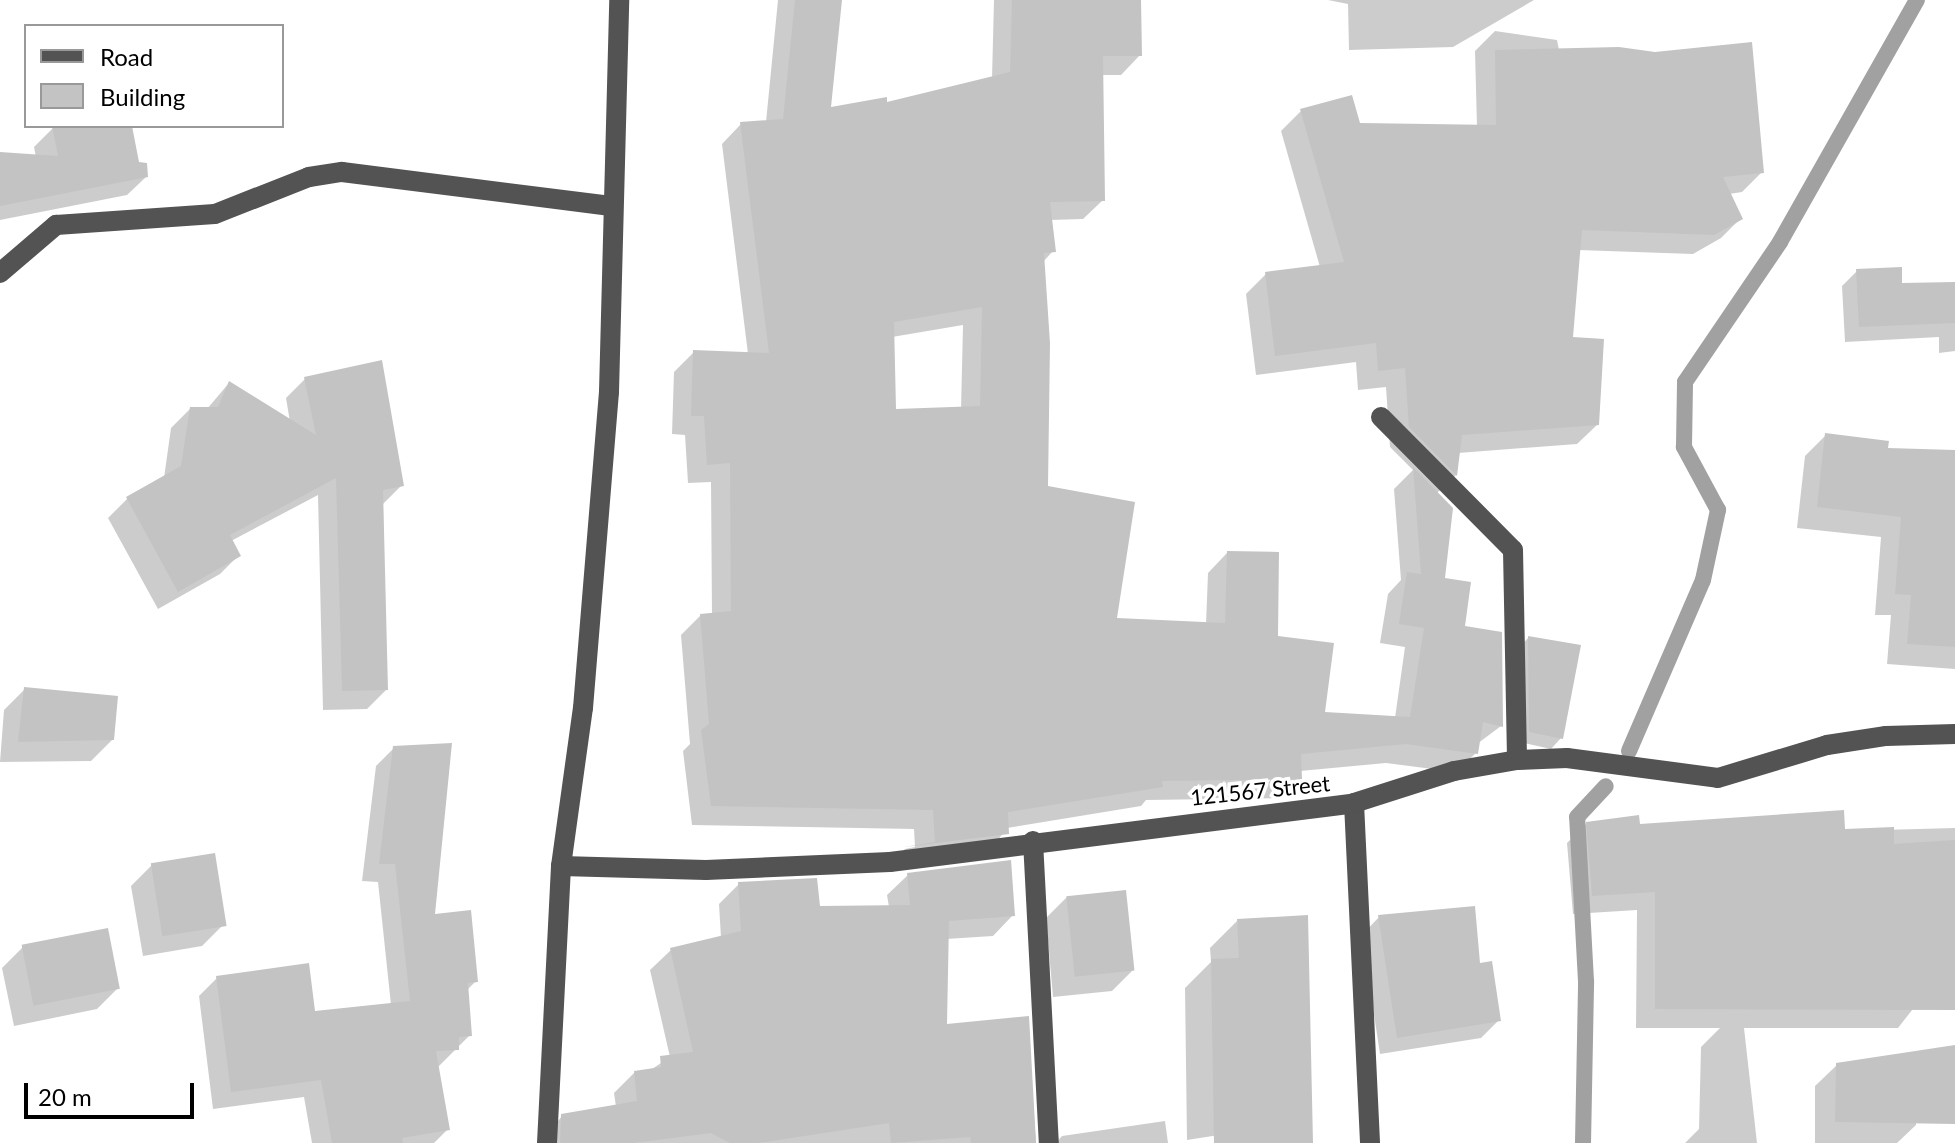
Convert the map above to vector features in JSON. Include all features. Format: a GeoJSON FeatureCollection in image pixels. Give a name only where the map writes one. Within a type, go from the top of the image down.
{"type":"FeatureCollection","features":[{"type":"Feature","properties":{"kind":"street"},"geometry":{"type":"LineString","coordinates":[[547,1143],[561,866],[583,708],[609,392],[619,0]]}},
{"type":"Feature","properties":{"kind":"street"},"geometry":{"type":"LineString","coordinates":[[0,273],[56,225],[215,214],[309,177],[342,172],[613,206]]}},
{"type":"Feature","properties":{"kind":"street"},"geometry":{"type":"LineString","coordinates":[[1381,417],[1513,550],[1517,760]]}},
{"type":"Feature","properties":{"kind":"street","name":"121567 Street"},"geometry":{"type":"LineString","coordinates":[[561,866],[706,870],[890,862],[1033,841],[1354,803],[1454,771],[1517,760],[1567,758],[1718,778],[1827,745],[1886,736],[1955,734]]}},
{"type":"Feature","properties":{"kind":"street"},"geometry":{"type":"LineString","coordinates":[[1354,803],[1370,1143]]}},
{"type":"Feature","properties":{"kind":"street"},"geometry":{"type":"LineString","coordinates":[[1033,841],[1049,1143]]}},
{"type":"Feature","properties":{"kind":"building"},"geometry":{"type":"Polygon","coordinates":[[[795,0],[842,0],[831,107],[887,97],[887,102],[1010,72],[1012,0],[1141,0],[1142,56],[1103,56],[1105,201],[1050,202],[1056,252],[1044,253],[1050,343],[1048,486],[1135,502],[1117,618],[1225,623],[1227,551],[1279,552],[1278,636],[1334,643],[1325,712],[1410,717],[1424,628],[1399,624],[1407,572],[1421,574],[1413,467],[1453,508],[1445,578],[1471,582],[1465,626],[1502,632],[1503,727],[1483,722],[1478,754],[1406,744],[1301,754],[1302,779],[1162,781],[1163,787],[1008,812],[1009,834],[904,847],[935,842],[933,810],[711,806],[701,730],[709,724],[700,614],[731,611],[730,463],[707,465],[704,416],[691,416],[693,350],[769,353],[740,122],[783,119],[795,0]],[[982,307],[894,322],[896,409],[980,406],[982,307]]]}},
{"type":"Feature","properties":{"kind":"building"},"geometry":{"type":"Polygon","coordinates":[[[1752,42],[1764,173],[1723,177],[1743,219],[1714,235],[1582,230],[1573,337],[1604,339],[1599,425],[1462,435],[1457,476],[1409,427],[1405,368],[1378,371],[1376,343],[1275,356],[1265,272],[1344,262],[1300,109],[1352,95],[1360,123],[1496,125],[1495,50],[1619,47],[1655,52],[1752,42]]]}},
{"type":"Feature","properties":{"kind":"building"},"geometry":{"type":"Polygon","coordinates":[[[52,128],[132,128],[139,162],[147,163],[148,177],[0,206],[0,152],[58,156],[52,128]]]}},
{"type":"Feature","properties":{"kind":"building"},"geometry":{"type":"Polygon","coordinates":[[[1902,267],[1902,283],[1955,282],[1955,323],[1859,327],[1856,269],[1902,267]]]}},
{"type":"Feature","properties":{"kind":"building"},"geometry":{"type":"Polygon","coordinates":[[[382,360],[404,486],[383,490],[388,690],[342,691],[336,478],[230,535],[241,556],[178,592],[126,497],[181,466],[190,407],[218,407],[229,381],[316,435],[304,377],[382,360]]]}},
{"type":"Feature","properties":{"kind":"building"},"geometry":{"type":"Polygon","coordinates":[[[1825,433],[1889,441],[1888,448],[1955,450],[1955,647],[1907,644],[1911,595],[1895,594],[1901,517],[1817,507],[1825,433]]]}},
{"type":"Feature","properties":{"kind":"building"},"geometry":{"type":"Polygon","coordinates":[[[1528,636],[1581,645],[1563,739],[1529,732],[1528,636]]]}},
{"type":"Feature","properties":{"kind":"building"},"geometry":{"type":"Polygon","coordinates":[[[24,687],[118,696],[114,740],[18,742],[24,687]]]}},
{"type":"Feature","properties":{"kind":"building"},"geometry":{"type":"Polygon","coordinates":[[[452,743],[435,914],[471,910],[478,982],[468,983],[472,1036],[459,1037],[459,1050],[436,1051],[450,1130],[402,1138],[403,1143],[332,1143],[321,1080],[231,1092],[216,976],[309,963],[315,1011],[410,1001],[395,864],[379,864],[393,746],[452,743]]]}},
{"type":"Feature","properties":{"kind":"building"},"geometry":{"type":"Polygon","coordinates":[[[1844,810],[1845,829],[1894,827],[1894,844],[1955,840],[1955,1010],[1655,1009],[1655,892],[1592,896],[1586,822],[1639,815],[1640,824],[1844,810]]]}},
{"type":"Feature","properties":{"kind":"building"},"geometry":{"type":"Polygon","coordinates":[[[215,853],[227,926],[162,936],[151,863],[215,853]]]}},
{"type":"Feature","properties":{"kind":"building"},"geometry":{"type":"Polygon","coordinates":[[[1011,860],[1015,916],[949,921],[947,1024],[1029,1016],[1036,1143],[971,1143],[970,1137],[891,1143],[889,1123],[758,1143],[730,1143],[711,1133],[633,1143],[560,1143],[561,1114],[637,1101],[634,1071],[661,1067],[660,1056],[693,1052],[670,948],[741,931],[738,882],[817,878],[820,906],[910,905],[907,873],[1011,860]]]}},
{"type":"Feature","properties":{"kind":"building"},"geometry":{"type":"Polygon","coordinates":[[[1126,890],[1134,971],[1075,977],[1066,896],[1126,890]]]}},
{"type":"Feature","properties":{"kind":"building"},"geometry":{"type":"Polygon","coordinates":[[[1475,906],[1480,963],[1492,961],[1501,1021],[1397,1038],[1378,915],[1475,906]]]}},
{"type":"Feature","properties":{"kind":"building"},"geometry":{"type":"Polygon","coordinates":[[[1308,915],[1313,1143],[1214,1143],[1211,959],[1239,958],[1237,919],[1308,915]]]}},
{"type":"Feature","properties":{"kind":"building"},"geometry":{"type":"Polygon","coordinates":[[[108,928],[120,989],[33,1006],[22,945],[108,928]]]}},
{"type":"Feature","properties":{"kind":"building"},"geometry":{"type":"Polygon","coordinates":[[[1955,1045],[1955,1124],[1835,1122],[1836,1063],[1955,1045]]]}},
{"type":"Feature","properties":{"kind":"waterway"},"geometry":{"type":"LineString","coordinates":[[1629,751],[1703,580],[1718,510],[1684,447],[1685,382],[1780,242],[1917,0]]}},
{"type":"Feature","properties":{"kind":"waterway"},"geometry":{"type":"LineString","coordinates":[[1583,1143],[1586,981],[1577,817],[1606,786]]}}]}
